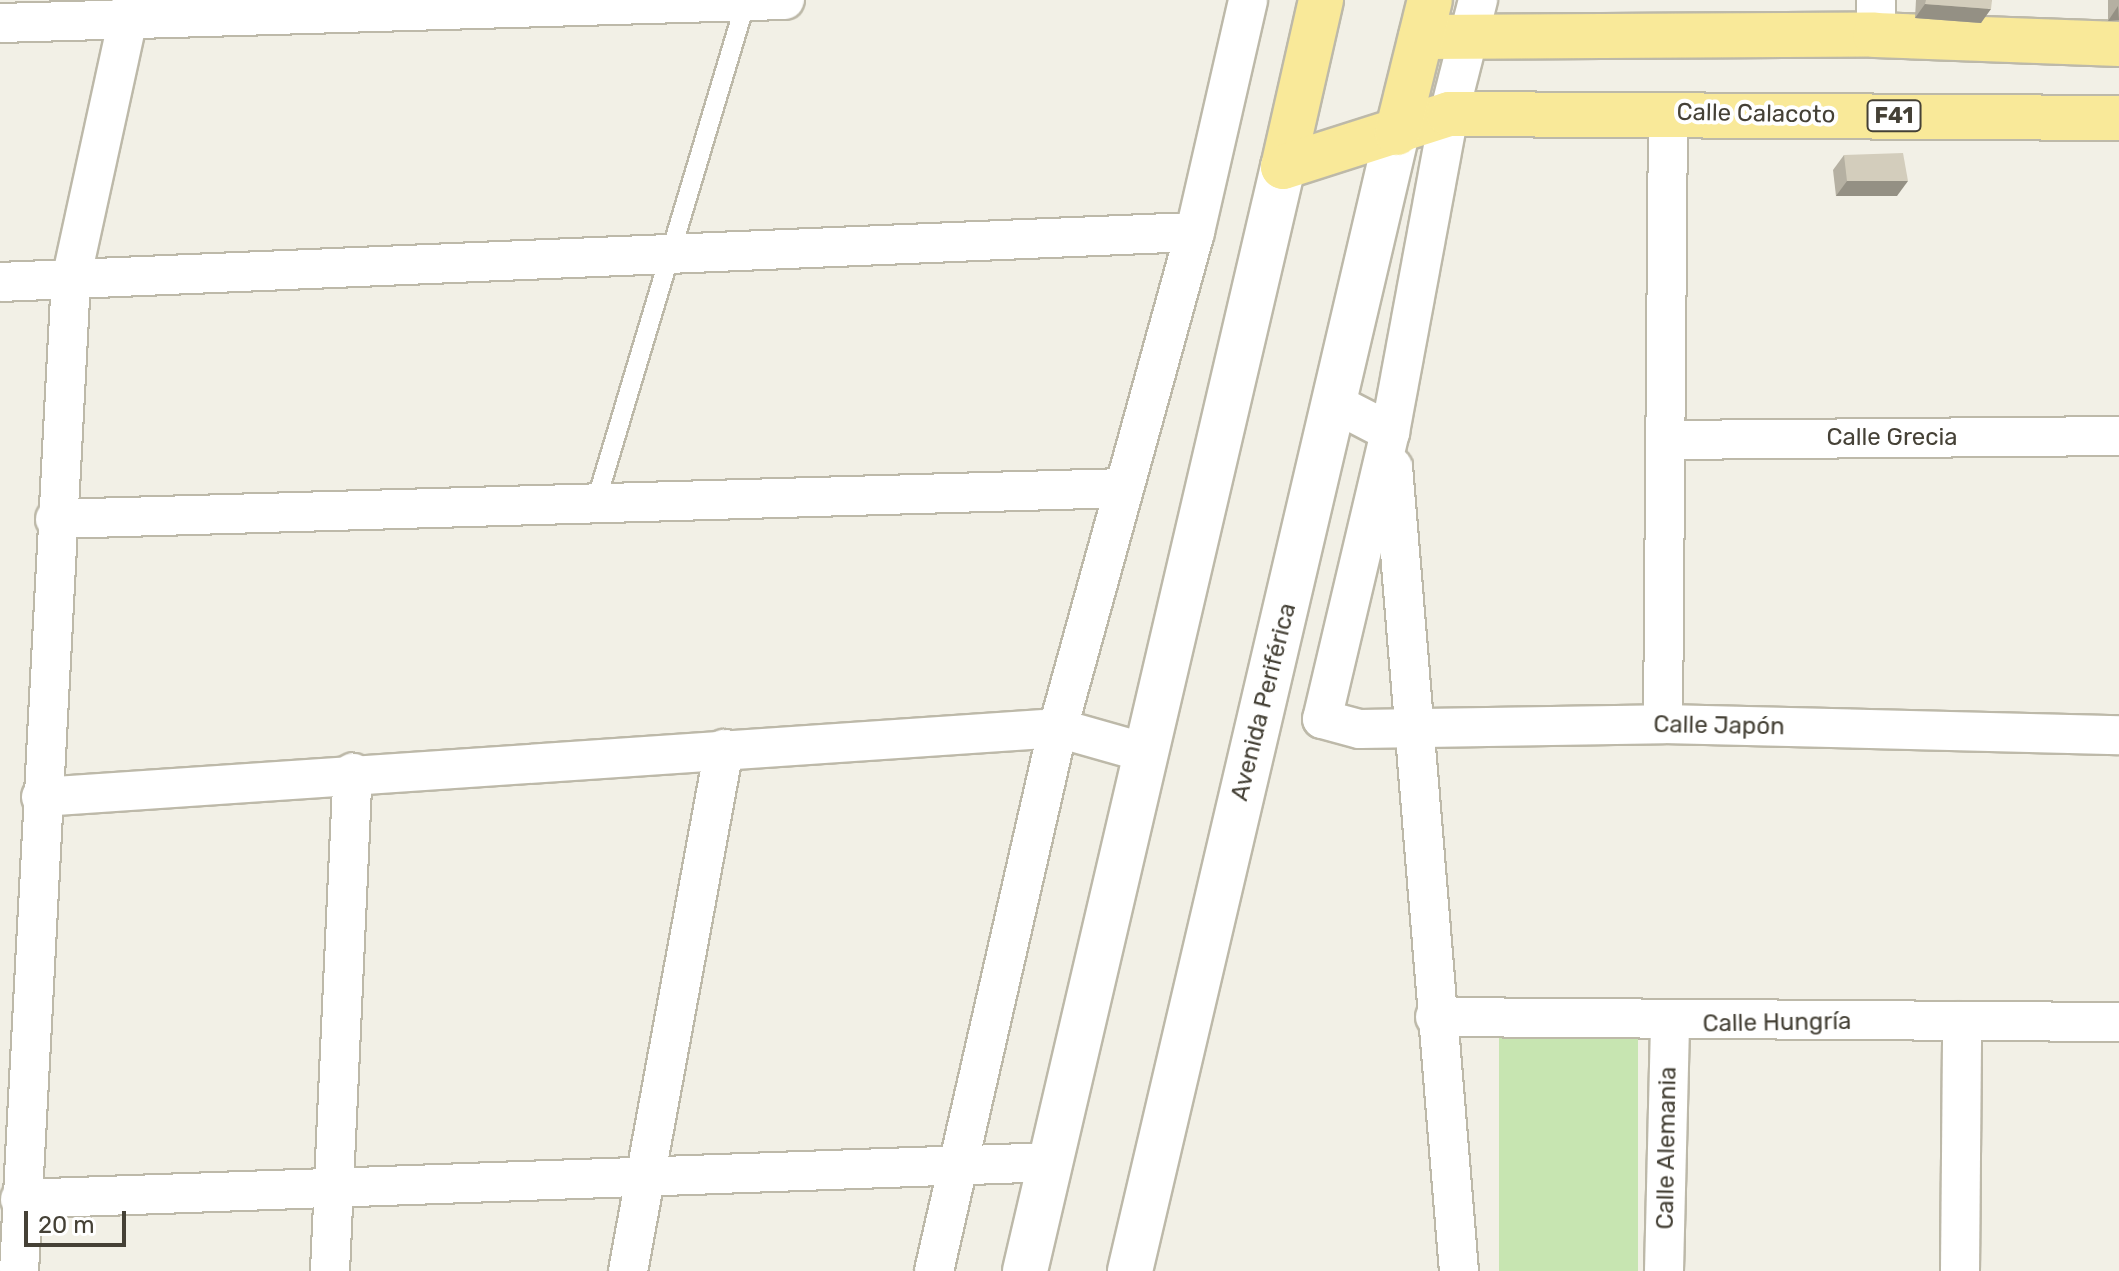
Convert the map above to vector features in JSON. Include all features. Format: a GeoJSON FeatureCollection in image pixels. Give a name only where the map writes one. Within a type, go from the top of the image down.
{"type":"FeatureCollection","features":[{"type":"Feature","properties":{"kind":"main road"},"geometry":{"type":"LineString","coordinates":[[1283,167],[1321,0]]}},
{"type":"Feature","properties":{"kind":"main road"},"geometry":{"type":"LineString","coordinates":[[1397,133],[1425,19],[1876,18],[2119,44]]}},
{"type":"Feature","properties":{"kind":"main road","name":"Calle Calacoto"},"geometry":{"type":"LineString","coordinates":[[1397,133],[1449,114],[2119,118]]}},
{"type":"Feature","properties":{"kind":"main road","name":"F41"},"geometry":{"type":"LineString","coordinates":[[1283,167],[1397,133]]}},
{"type":"Feature","properties":{"kind":"street"},"geometry":{"type":"LineString","coordinates":[[0,23],[130,11],[785,0]]}},
{"type":"Feature","properties":{"kind":"street"},"geometry":{"type":"LineString","coordinates":[[934,1271],[1058,728],[1195,232],[1248,0]]}},
{"type":"Feature","properties":{"kind":"street"},"geometry":{"type":"LineString","coordinates":[[19,1271],[20,1199],[55,519],[71,280],[130,11]]}},
{"type":"Feature","properties":{"kind":"street"},"geometry":{"type":"LineString","coordinates":[[1459,1271],[1435,1017],[1390,432],[1449,114],[1473,17]]}},
{"type":"Feature","properties":{"kind":"street"},"geometry":{"type":"LineString","coordinates":[[1663,724],[1668,113]]}},
{"type":"Feature","properties":{"kind":"street","name":"Avenida Periférica"},"geometry":{"type":"LineString","coordinates":[[1130,1271],[1338,405],[1397,133]]}},
{"type":"Feature","properties":{"kind":"street"},"geometry":{"type":"LineString","coordinates":[[1025,1271],[1143,752],[1283,167]]}},
{"type":"Feature","properties":{"kind":"street"},"geometry":{"type":"LineString","coordinates":[[0,282],[1195,232]]}},
{"type":"Feature","properties":{"kind":"street"},"geometry":{"type":"LineString","coordinates":[[1338,405],[1390,432]]}},
{"type":"Feature","properties":{"kind":"street","name":"Calle Japón"},"geometry":{"type":"LineString","coordinates":[[1390,432],[1322,719],[1336,728],[1663,724],[2119,735]]}},
{"type":"Feature","properties":{"kind":"street","name":"Calle Grecia"},"geometry":{"type":"LineString","coordinates":[[1666,440],[2119,436]]}},
{"type":"Feature","properties":{"kind":"street"},"geometry":{"type":"LineString","coordinates":[[55,519],[594,507],[1124,488]]}},
{"type":"Feature","properties":{"kind":"street"},"geometry":{"type":"LineString","coordinates":[[41,797],[353,773],[1058,728],[1143,752]]}},
{"type":"Feature","properties":{"kind":"street"},"geometry":{"type":"LineString","coordinates":[[628,1271],[650,1175],[724,749]]}},
{"type":"Feature","properties":{"kind":"street"},"geometry":{"type":"LineString","coordinates":[[330,1271],[331,1185],[353,773]]}},
{"type":"Feature","properties":{"kind":"street","name":"Calle Hungría"},"geometry":{"type":"LineString","coordinates":[[1435,1017],[1670,1024],[2119,1022]]}},
{"type":"Feature","properties":{"kind":"street"},"geometry":{"type":"LineString","coordinates":[[1960,1271],[1962,1021]]}},
{"type":"Feature","properties":{"kind":"street","name":"Calle Alemania"},"geometry":{"type":"LineString","coordinates":[[1664,1271],[1670,1024]]}},
{"type":"Feature","properties":{"kind":"street"},"geometry":{"type":"LineString","coordinates":[[20,1199],[331,1185],[1052,1162]]}},
{"type":"Feature","properties":{"kind":"lane"},"geometry":{"type":"LineString","coordinates":[[594,507],[675,253],[746,1]]}},
{"type":"Feature","properties":{"kind":"green space"},"geometry":{"type":"Polygon","coordinates":[[[1499,1028],[1638,1028],[1638,1271],[1499,1271],[1499,1028]]]}},
{"type":"Feature","properties":{"kind":"building"},"geometry":{"type":"Polygon","coordinates":[[[1926,0],[1992,0],[1991,9],[1925,4],[1926,0]]]}},
{"type":"Feature","properties":{"kind":"building"},"geometry":{"type":"Polygon","coordinates":[[[1903,153],[1908,181],[1847,181],[1844,155],[1903,153]]]}}]}
